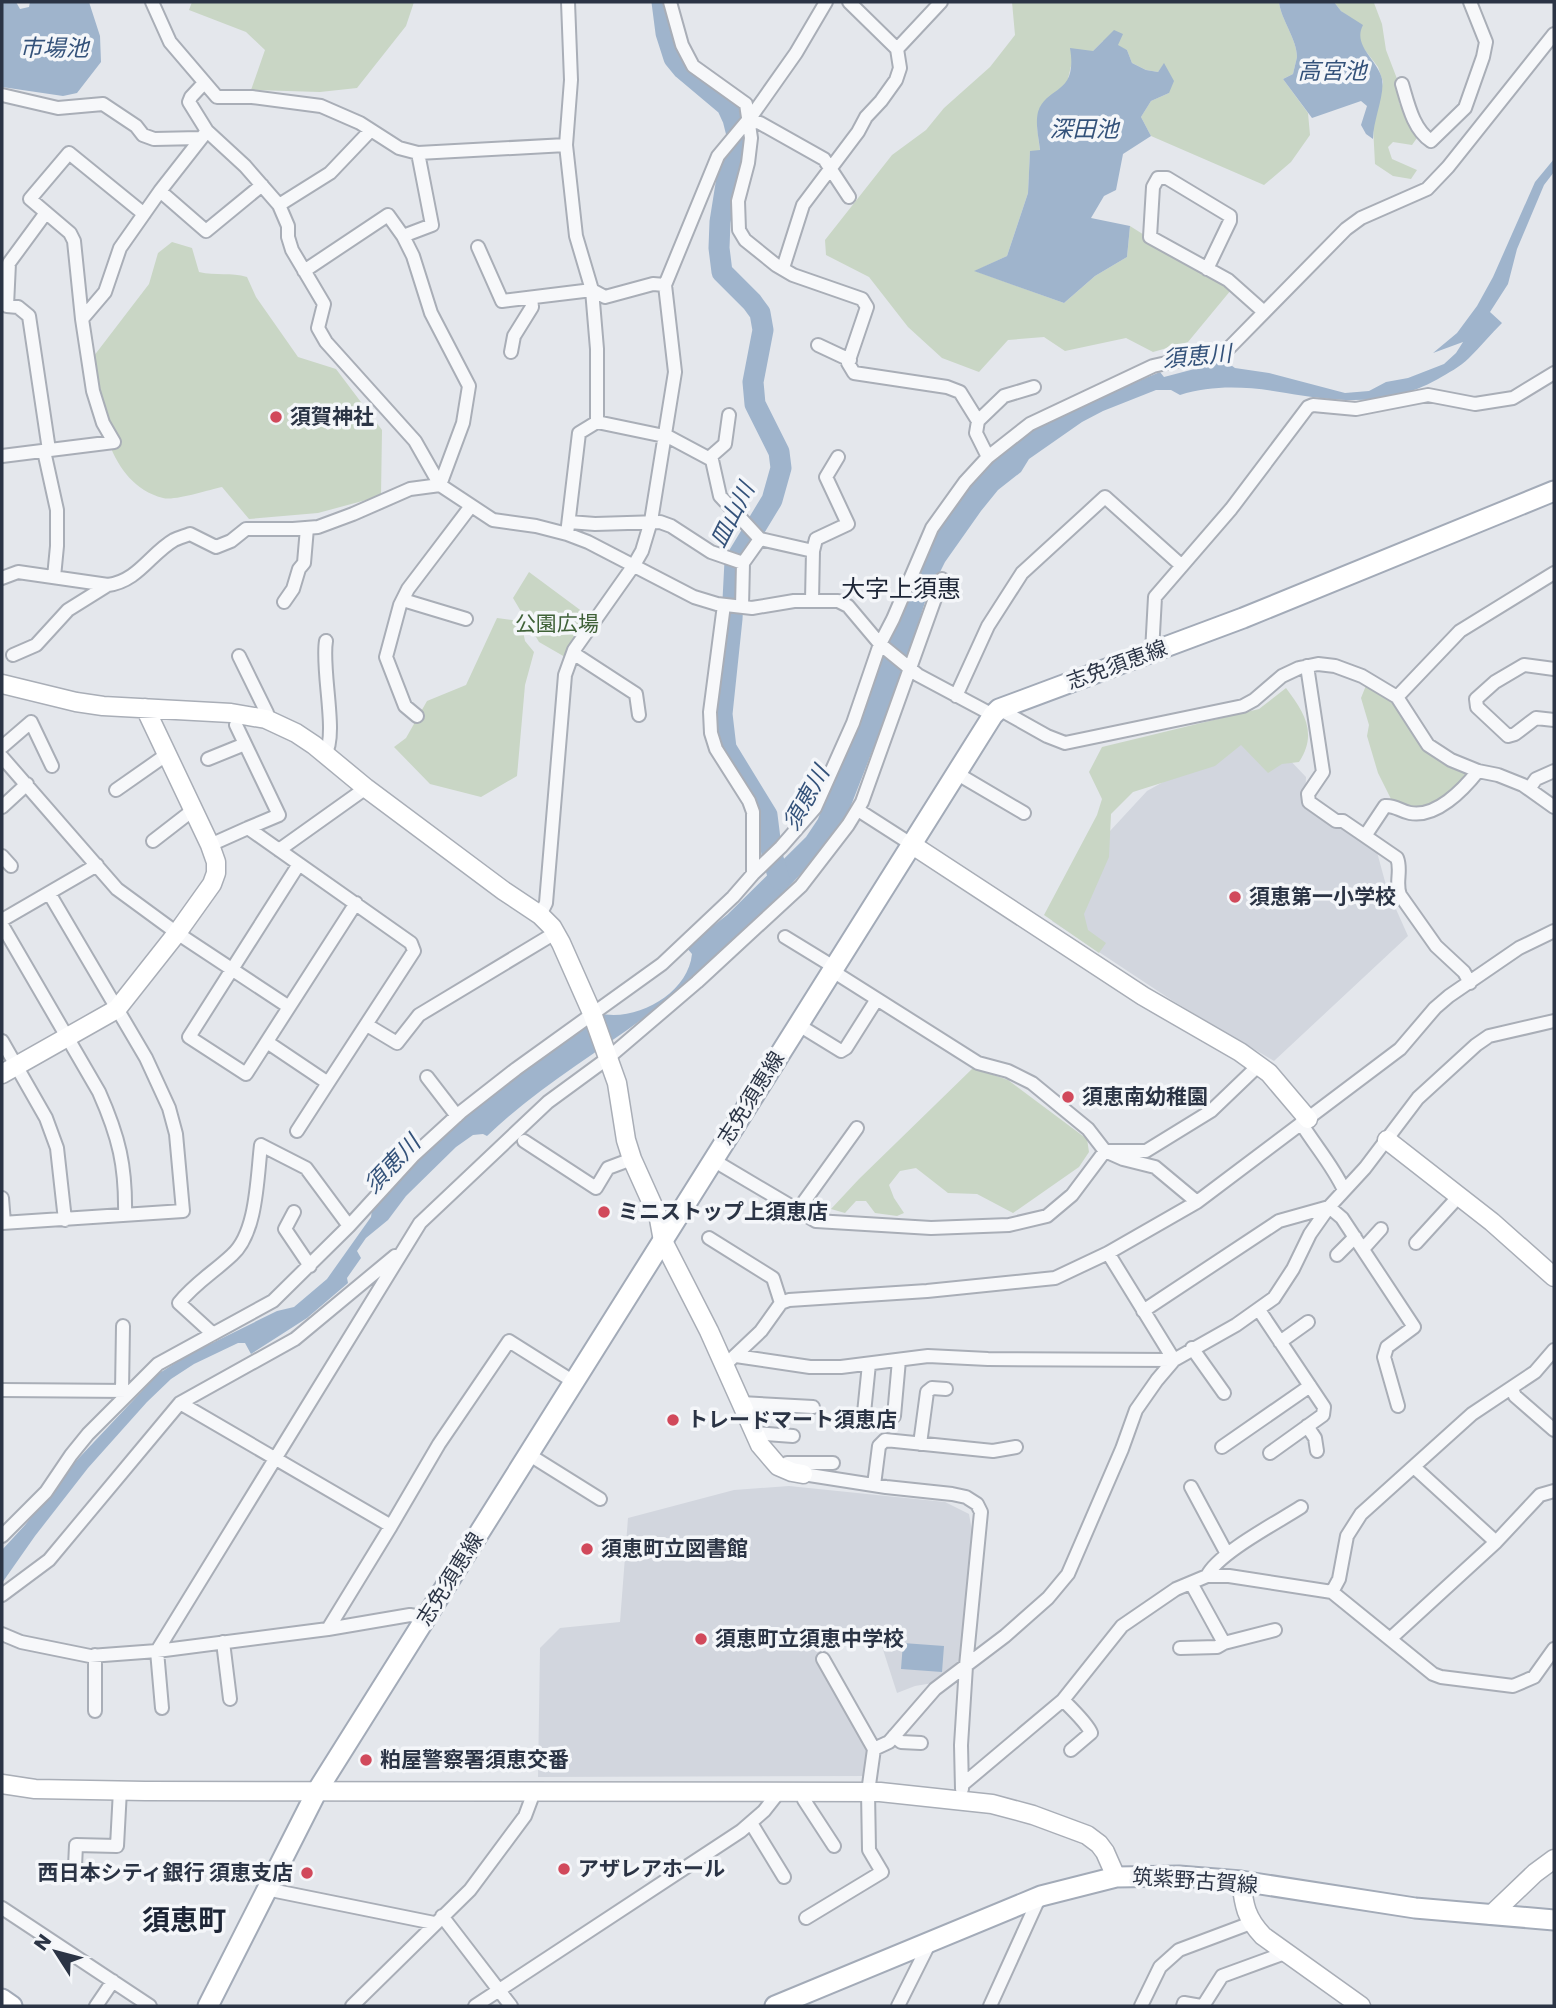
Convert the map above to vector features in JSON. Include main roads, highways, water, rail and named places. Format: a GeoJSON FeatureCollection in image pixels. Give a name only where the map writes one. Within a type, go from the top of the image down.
{"type":"FeatureCollection","features":[{"type":"Feature","properties":{"kind":"main road","name":"志免須恵線"},"geometry":{"type":"LineString","coordinates":[[208,2006],[317,1791],[832,968],[996,712],[1242,618],[1554,491]]}},
{"type":"Feature","properties":{"kind":"main road","name":"筑紫野古賀線"},"geometry":{"type":"LineString","coordinates":[[775,2006],[1041,1896],[1116,1877],[1179,1876],[1241,1881],[1415,1908],[1554,1920]]}},
{"type":"Feature","properties":{"kind":"main road"},"geometry":{"type":"LineString","coordinates":[[2,1999],[12,2006]]}},
{"type":"Feature","properties":{"kind":"water","name":"市場池"},"geometry":{"type":"Polygon","coordinates":[[[2,2],[16,2],[20,9],[29,7],[30,2],[89,2],[100,36],[101,62],[77,93],[63,96],[2,87],[2,2]]]}},
{"type":"Feature","properties":{"kind":"water","name":"高宮池"},"geometry":{"type":"Polygon","coordinates":[[[1279,2],[1334,2],[1341,11],[1363,25],[1360,33],[1363,46],[1382,79],[1373,139],[1361,125],[1367,106],[1361,101],[1312,118],[1283,79],[1293,74],[1297,57],[1279,2]]]}},
{"type":"Feature","properties":{"kind":"water","name":"深田池"},"geometry":{"type":"Polygon","coordinates":[[[1114,30],[1123,34],[1118,45],[1127,50],[1132,63],[1158,72],[1164,63],[1174,81],[1169,93],[1151,101],[1141,117],[1151,136],[1123,154],[1116,190],[1104,196],[1091,218],[1130,226],[1127,257],[1095,276],[1064,303],[974,271],[1007,256],[1028,193],[1030,151],[1040,150],[1038,112],[1042,103],[1066,82],[1070,74],[1070,48],[1093,51],[1114,30]]]}},
{"type":"Feature","properties":{"kind":"water"},"geometry":{"type":"Polygon","coordinates":[[[1554,159],[1554,172],[1544,185],[1517,249],[1508,284],[1490,312],[1502,323],[1454,370],[1401,394],[1364,400],[1326,399],[1246,388],[1206,389],[1180,395],[1171,390],[1156,390],[1082,422],[1029,459],[1021,472],[998,490],[945,562],[925,602],[904,670],[850,808],[828,842],[802,872],[734,942],[664,1003],[544,1088],[487,1136],[473,1135],[456,1147],[406,1196],[388,1220],[366,1238],[357,1251],[361,1258],[347,1278],[348,1283],[307,1318],[251,1354],[245,1343],[238,1343],[194,1364],[171,1379],[88,1468],[2,1583],[2,1550],[77,1460],[158,1374],[188,1355],[277,1311],[294,1307],[327,1279],[371,1217],[372,1210],[441,1137],[474,1108],[598,1013],[628,1014],[643,1009],[670,993],[681,982],[692,954],[686,947],[727,915],[806,837],[818,819],[922,548],[962,495],[993,460],[1036,428],[1071,409],[1160,372],[1164,377],[1225,361],[1235,368],[1269,373],[1345,393],[1369,391],[1386,382],[1408,378],[1444,364],[1463,342],[1433,353],[1457,333],[1477,306],[1493,277],[1535,182],[1554,159]]]}},
{"type":"Feature","properties":{"kind":"water"},"geometry":{"type":"Polygon","coordinates":[[[903,1643],[944,1646],[942,1672],[901,1669],[903,1643]]]}},
{"type":"Feature","properties":{"kind":"waterway","name":"皿山川"},"geometry":{"type":"LineString","coordinates":[[662,2],[666,33],[674,58],[683,69],[727,106],[740,147],[727,178],[720,222],[722,272],[760,313],[763,330],[753,382],[755,404],[779,452],[781,468],[772,500],[735,561],[722,714],[726,748],[767,815],[772,855],[779,879]]}},
{"type":"Feature","properties":{"kind":"place","name":"須賀神社"},"geometry":{"type":"Point","coordinates":[276,417]}},
{"type":"Feature","properties":{"kind":"place","name":"須恵第一小学校"},"geometry":{"type":"Point","coordinates":[1235,897]}},
{"type":"Feature","properties":{"kind":"place","name":"須恵南幼稚園"},"geometry":{"type":"Point","coordinates":[1068,1097]}},
{"type":"Feature","properties":{"kind":"place","name":"ミニストップ上須恵店"},"geometry":{"type":"Point","coordinates":[604,1212]}},
{"type":"Feature","properties":{"kind":"place","name":"トレードマート須恵店"},"geometry":{"type":"Point","coordinates":[673,1420]}},
{"type":"Feature","properties":{"kind":"place","name":"須恵町立図書館"},"geometry":{"type":"Point","coordinates":[587,1549]}},
{"type":"Feature","properties":{"kind":"place","name":"須恵町立須恵中学校"},"geometry":{"type":"Point","coordinates":[701,1639]}},
{"type":"Feature","properties":{"kind":"place","name":"粕屋警察署須恵交番"},"geometry":{"type":"Point","coordinates":[366,1760]}},
{"type":"Feature","properties":{"kind":"place","name":"アザレアホール"},"geometry":{"type":"Point","coordinates":[564,1869]}},
{"type":"Feature","properties":{"kind":"place","name":"西日本シティ銀行 須恵支店"},"geometry":{"type":"Point","coordinates":[307,1873]}},
{"type":"Feature","properties":{"kind":"district","name":"大字上須惠"},"geometry":{"type":"Point","coordinates":[901,589]}},
{"type":"Feature","properties":{"kind":"district","name":"須恵町"},"geometry":{"type":"Point","coordinates":[184,1920]}},
{"type":"Feature","properties":{"kind":"water label","name":"須恵川"},"geometry":{"type":"Point","coordinates":[1197,356]}},
{"type":"Feature","properties":{"kind":"water label","name":"須恵川"},"geometry":{"type":"Point","coordinates":[806,798]}},
{"type":"Feature","properties":{"kind":"water label","name":"須恵川"},"geometry":{"type":"Point","coordinates":[392,1164]}},
{"type":"Feature","properties":{"kind":"park label","name":"公園広場"},"geometry":{"type":"Point","coordinates":[557,624]}}]}
